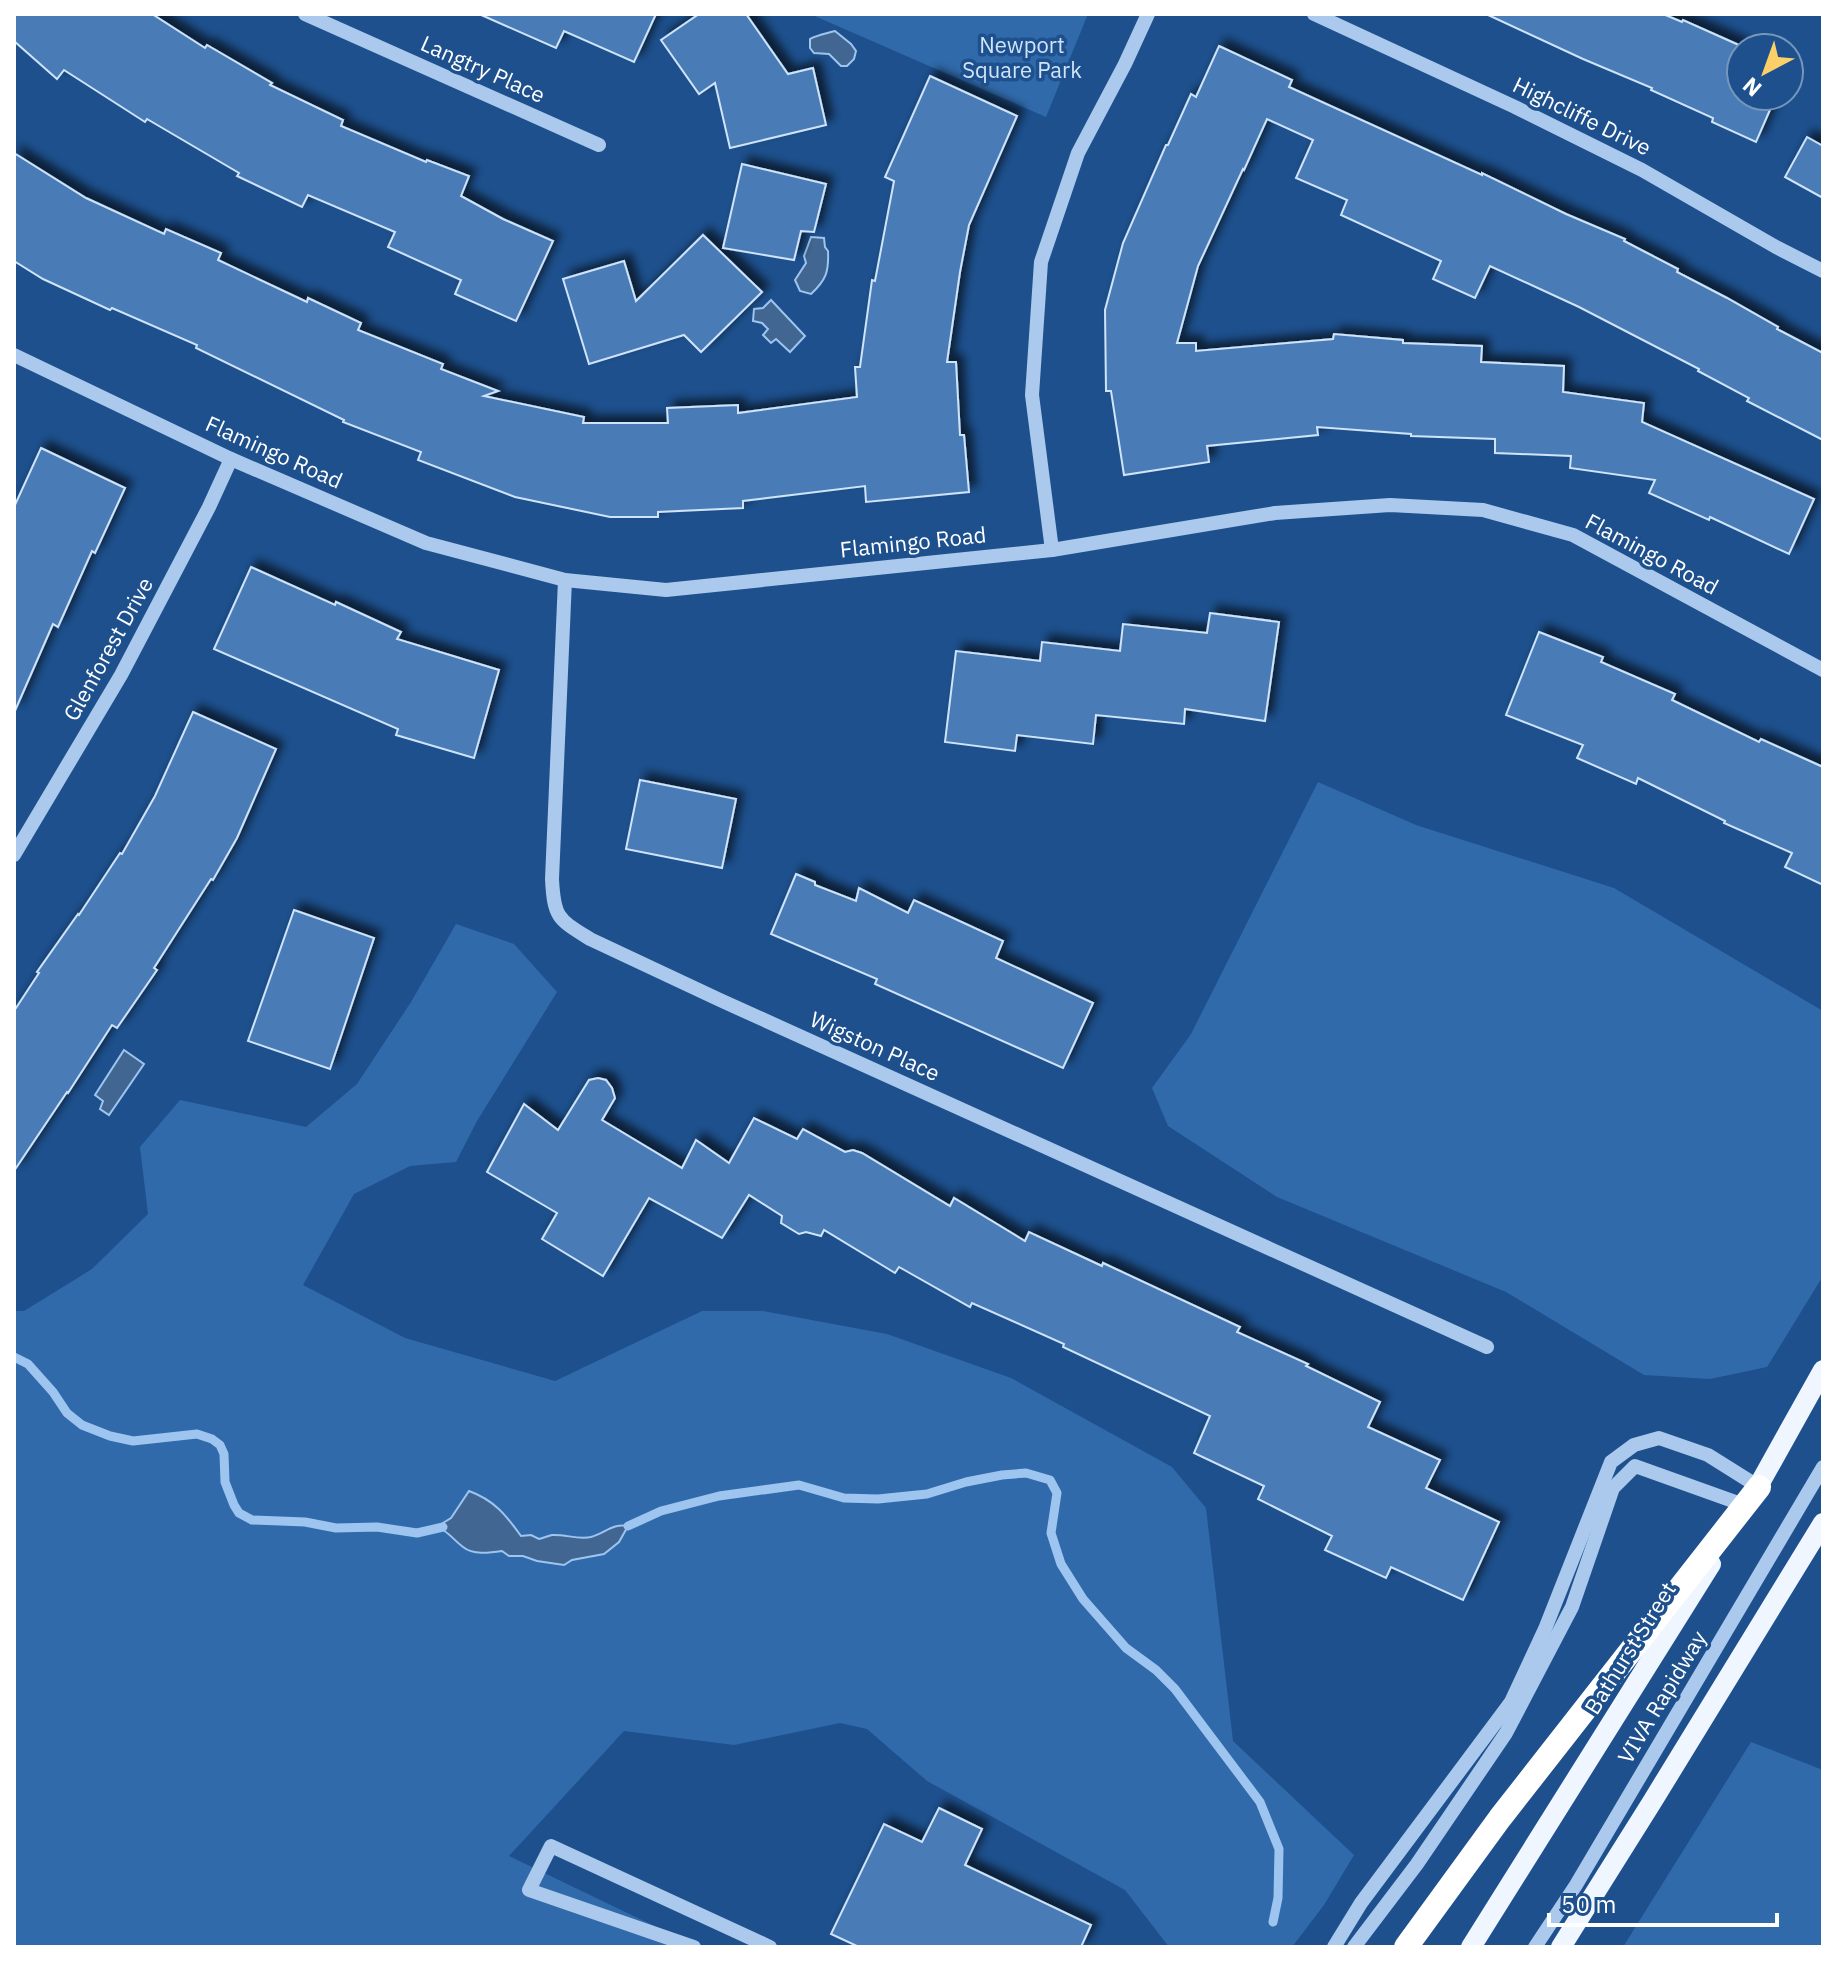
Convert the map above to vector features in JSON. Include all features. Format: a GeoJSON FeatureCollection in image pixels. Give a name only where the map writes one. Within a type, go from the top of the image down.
{"type":"FeatureCollection","features":[{"type":"Feature","properties":{"kind":"highway"},"geometry":{"type":"LineString","coordinates":[[1406,1947],[1500,1818],[1752,1496]]}},
{"type":"Feature","properties":{"kind":"main road","name":"Bathurst Street"},"geometry":{"type":"LineString","coordinates":[[1471,1947],[1752,1496],[1823,1370]]}},
{"type":"Feature","properties":{"kind":"main road"},"geometry":{"type":"LineString","coordinates":[[1561,1947],[1823,1523]]}},
{"type":"Feature","properties":{"kind":"street","name":"Langtry Place"},"geometry":{"type":"LineString","coordinates":[[305,14],[599,145]]}},
{"type":"Feature","properties":{"kind":"street"},"geometry":{"type":"LineString","coordinates":[[1052,550],[1032,395],[1041,262],[1078,153],[1148,14]]}},
{"type":"Feature","properties":{"kind":"street","name":"Highcliffe Drive"},"geometry":{"type":"LineString","coordinates":[[1314,14],[1642,170],[1823,271]]}},
{"type":"Feature","properties":{"kind":"street","name":"Flamingo Road"},"geometry":{"type":"LineString","coordinates":[[14,355],[231,459],[426,543],[565,580],[666,590],[1052,550],[1275,513],[1390,505],[1483,510],[1573,535],[1823,670]]}},
{"type":"Feature","properties":{"kind":"street","name":"Glenforest Drive"},"geometry":{"type":"LineString","coordinates":[[14,855],[121,675],[231,459]]}},
{"type":"Feature","properties":{"kind":"street","name":"Wigston Place"},"geometry":{"type":"LineString","coordinates":[[565,580],[552,879],[557,914],[570,927],[720,1000],[1487,1347]]}},
{"type":"Feature","properties":{"kind":"street"},"geometry":{"type":"LineString","coordinates":[[1334,1947],[1361,1903],[1511,1702],[1545,1629],[1611,1462],[1634,1445],[1659,1438],[1708,1455],[1752,1496]]}},
{"type":"Feature","properties":{"kind":"street"},"geometry":{"type":"LineString","coordinates":[[1354,1947],[1417,1864],[1506,1733],[1572,1607],[1613,1488],[1635,1466],[1752,1496]]}},
{"type":"Feature","properties":{"kind":"street","name":"VIVA Rapidway"},"geometry":{"type":"LineString","coordinates":[[1535,1947],[1576,1885],[1823,1467]]}},
{"type":"Feature","properties":{"kind":"street"},"geometry":{"type":"LineString","coordinates":[[694,1947],[529,1890],[551,1846],[770,1947]]}},
{"type":"Feature","properties":{"kind":"green space","name":"Newport Square Park"},"geometry":{"type":"Polygon","coordinates":[[[810,14],[1088,14],[1046,117],[810,14]]]}},
{"type":"Feature","properties":{"kind":"green space"},"geometry":{"type":"Polygon","coordinates":[[[1318,782],[1416,825],[1614,888],[1823,1011],[1823,1276],[1767,1367],[1710,1379],[1644,1375],[1506,1292],[1277,1197],[1168,1126],[1152,1088],[1191,1034],[1318,782]]]}},
{"type":"Feature","properties":{"kind":"green space"},"geometry":{"type":"Polygon","coordinates":[[[456,924],[514,944],[557,992],[477,1121],[456,1162],[410,1166],[354,1194],[303,1285],[405,1338],[555,1381],[702,1311],[763,1311],[887,1334],[1011,1378],[1172,1467],[1206,1508],[1233,1741],[1354,1855],[1324,1905],[1292,1947],[1169,1947],[1125,1890],[927,1781],[867,1729],[840,1723],[734,1745],[624,1731],[509,1856],[698,1947],[14,1947],[14,1311],[24,1311],[92,1269],[148,1214],[140,1147],[180,1100],[306,1127],[357,1084],[411,1002],[456,924]]]}},
{"type":"Feature","properties":{"kind":"green space"},"geometry":{"type":"Polygon","coordinates":[[[1751,1742],[1823,1770],[1823,1947],[1623,1947],[1751,1742]]]}},
{"type":"Feature","properties":{"kind":"shaded area"},"geometry":{"type":"Polygon","coordinates":[[[835,31],[856,51],[854,59],[847,66],[841,66],[829,54],[814,53],[810,48],[810,39],[835,31]]]}},
{"type":"Feature","properties":{"kind":"shaded area"},"geometry":{"type":"Polygon","coordinates":[[[811,237],[824,238],[828,258],[826,275],[811,294],[800,291],[795,280],[806,263],[804,256],[811,237]]]}},
{"type":"Feature","properties":{"kind":"shaded area"},"geometry":{"type":"Polygon","coordinates":[[[771,300],[805,336],[790,352],[776,339],[771,343],[763,335],[768,329],[762,323],[753,321],[754,309],[763,308],[771,300]]]}},
{"type":"Feature","properties":{"kind":"shaded area"},"geometry":{"type":"Polygon","coordinates":[[[124,1050],[144,1064],[109,1115],[100,1109],[103,1101],[95,1095],[124,1050]]]}},
{"type":"Feature","properties":{"kind":"shaded area"},"geometry":{"type":"Polygon","coordinates":[[[469,1491],[499,1509],[521,1536],[531,1535],[539,1539],[552,1535],[586,1538],[613,1527],[628,1526],[619,1542],[604,1554],[572,1560],[564,1565],[509,1556],[502,1551],[471,1551],[443,1530],[443,1523],[451,1518],[469,1491]]]}},
{"type":"Feature","properties":{"kind":"building"},"geometry":{"type":"Polygon","coordinates":[[[14,14],[152,14],[205,48],[207,45],[272,83],[270,85],[343,120],[341,126],[426,162],[469,176],[461,196],[553,241],[516,321],[455,294],[461,280],[388,247],[395,232],[308,195],[302,207],[237,176],[239,173],[147,119],[145,122],[64,70],[57,79],[14,41],[14,14]]]}},
{"type":"Feature","properties":{"kind":"building"},"geometry":{"type":"Polygon","coordinates":[[[479,14],[656,14],[634,62],[564,31],[556,48],[479,14]]]}},
{"type":"Feature","properties":{"kind":"building"},"geometry":{"type":"Polygon","coordinates":[[[699,14],[746,14],[788,74],[813,68],[826,125],[730,148],[715,83],[699,94],[661,40],[699,14]]]}},
{"type":"Feature","properties":{"kind":"building"},"geometry":{"type":"Polygon","coordinates":[[[1486,14],[1663,14],[1683,20],[1725,39],[1725,112],[1769,112],[1756,142],[1712,122],[1713,118],[1652,88],[1486,14]]]}},
{"type":"Feature","properties":{"kind":"building"},"geometry":{"type":"Polygon","coordinates":[[[1219,46],[1292,80],[1289,87],[1625,239],[1678,269],[1677,272],[1823,353],[1823,440],[1747,401],[1749,398],[1699,369],[1579,307],[1490,266],[1475,298],[1433,279],[1441,261],[1341,215],[1347,200],[1296,178],[1313,140],[1267,119],[1198,266],[1177,343],[1196,343],[1196,351],[1333,339],[1334,334],[1403,340],[1403,343],[1482,346],[1481,362],[1564,366],[1563,392],[1644,403],[1642,422],[1814,499],[1789,554],[1649,493],[1655,480],[1570,468],[1571,456],[1495,453],[1495,439],[1411,436],[1317,427],[1318,435],[1207,446],[1209,462],[1124,475],[1111,391],[1106,391],[1105,310],[1123,243],[1166,145],[1191,94],[1196,97],[1219,46]]]}},
{"type":"Feature","properties":{"kind":"building"},"geometry":{"type":"Polygon","coordinates":[[[930,76],[1017,116],[969,225],[947,362],[956,362],[960,435],[964,435],[969,492],[866,502],[865,486],[743,501],[743,508],[658,512],[658,517],[610,517],[515,497],[418,460],[421,452],[343,422],[196,348],[197,345],[112,308],[110,310],[43,279],[14,261],[14,153],[86,198],[164,234],[166,229],[221,253],[218,260],[307,302],[308,298],[361,323],[358,330],[443,364],[441,369],[498,391],[484,396],[584,417],[583,423],[668,423],[667,408],[738,405],[738,413],[857,397],[855,367],[860,367],[872,280],[875,281],[894,181],[885,177],[930,76]]]}},
{"type":"Feature","properties":{"kind":"building"},"geometry":{"type":"Polygon","coordinates":[[[1807,137],[1823,146],[1823,198],[1785,177],[1807,137]]]}},
{"type":"Feature","properties":{"kind":"building"},"geometry":{"type":"Polygon","coordinates":[[[742,164],[826,184],[814,232],[801,231],[794,260],[723,248],[742,164]]]}},
{"type":"Feature","properties":{"kind":"building"},"geometry":{"type":"Polygon","coordinates":[[[703,235],[762,292],[701,352],[684,335],[589,364],[563,279],[624,261],[636,301],[703,235]]]}},
{"type":"Feature","properties":{"kind":"building"},"geometry":{"type":"Polygon","coordinates":[[[41,448],[125,488],[58,627],[53,624],[14,713],[14,507],[41,448]]]}},
{"type":"Feature","properties":{"kind":"building"},"geometry":{"type":"Polygon","coordinates":[[[251,567],[401,632],[397,639],[499,670],[474,758],[396,735],[398,729],[214,649],[251,567]]]}},
{"type":"Feature","properties":{"kind":"building"},"geometry":{"type":"Polygon","coordinates":[[[1210,613],[1279,622],[1265,721],[1185,709],[1184,724],[1096,715],[1093,744],[1017,735],[1015,751],[945,742],[956,651],[1040,661],[1042,642],[1120,651],[1123,624],[1207,633],[1210,613]]]}},
{"type":"Feature","properties":{"kind":"building"},"geometry":{"type":"Polygon","coordinates":[[[1539,632],[1603,657],[1601,662],[1675,694],[1672,700],[1759,742],[1761,739],[1823,767],[1823,885],[1785,867],[1792,853],[1724,823],[1638,778],[1636,784],[1577,758],[1583,745],[1506,715],[1539,632]]]}},
{"type":"Feature","properties":{"kind":"building"},"geometry":{"type":"Polygon","coordinates":[[[193,712],[276,749],[237,838],[213,880],[154,968],[157,970],[117,1028],[112,1025],[14,1171],[14,1011],[37,972],[122,854],[155,796],[193,712]]]}},
{"type":"Feature","properties":{"kind":"building"},"geometry":{"type":"Polygon","coordinates":[[[640,780],[736,799],[722,868],[626,849],[640,780]]]}},
{"type":"Feature","properties":{"kind":"building"},"geometry":{"type":"Polygon","coordinates":[[[796,874],[856,901],[859,888],[908,913],[914,900],[1003,941],[996,958],[1093,1003],[1063,1068],[875,984],[877,979],[771,934],[796,874]]]}},
{"type":"Feature","properties":{"kind":"building"},"geometry":{"type":"Polygon","coordinates":[[[294,910],[374,938],[330,1069],[248,1041],[294,910]]]}},
{"type":"Feature","properties":{"kind":"building"},"geometry":{"type":"Polygon","coordinates":[[[589,1080],[606,1080],[615,1098],[602,1120],[682,1168],[696,1140],[729,1163],[754,1118],[797,1139],[803,1129],[845,1152],[853,1150],[862,1153],[950,1206],[954,1198],[1025,1241],[1029,1232],[1240,1327],[1237,1332],[1308,1364],[1306,1366],[1380,1402],[1368,1427],[1440,1460],[1426,1488],[1499,1522],[1463,1600],[1391,1567],[1386,1578],[1325,1550],[1332,1536],[1258,1499],[1264,1486],[1194,1453],[1210,1416],[1063,1347],[1064,1344],[972,1303],[970,1307],[899,1267],[895,1273],[824,1230],[821,1236],[806,1232],[799,1234],[781,1223],[782,1216],[749,1195],[722,1238],[649,1198],[603,1276],[542,1239],[557,1213],[487,1172],[524,1104],[558,1130],[589,1080]]]}},
{"type":"Feature","properties":{"kind":"building"},"geometry":{"type":"Polygon","coordinates":[[[939,1808],[982,1829],[965,1865],[1091,1925],[1081,1947],[859,1947],[831,1934],[884,1824],[922,1842],[939,1808]]]}},
{"type":"Feature","properties":{"kind":"waterway"},"geometry":{"type":"LineString","coordinates":[[14,1357],[28,1364],[67,1413],[82,1425],[133,1441],[197,1434],[212,1439],[220,1445],[224,1454],[225,1482],[234,1505],[239,1513],[252,1520],[305,1522],[336,1528],[377,1527],[417,1533],[443,1527]]}},
{"type":"Feature","properties":{"kind":"waterway"},"geometry":{"type":"LineString","coordinates":[[628,1526],[661,1511],[719,1496],[799,1485],[844,1498],[878,1499],[927,1494],[1002,1475],[1026,1473],[1050,1480],[1057,1493],[1051,1533],[1061,1564],[1083,1599],[1126,1648],[1175,1689],[1260,1802],[1279,1849],[1278,1898],[1273,1922]]}}]}
